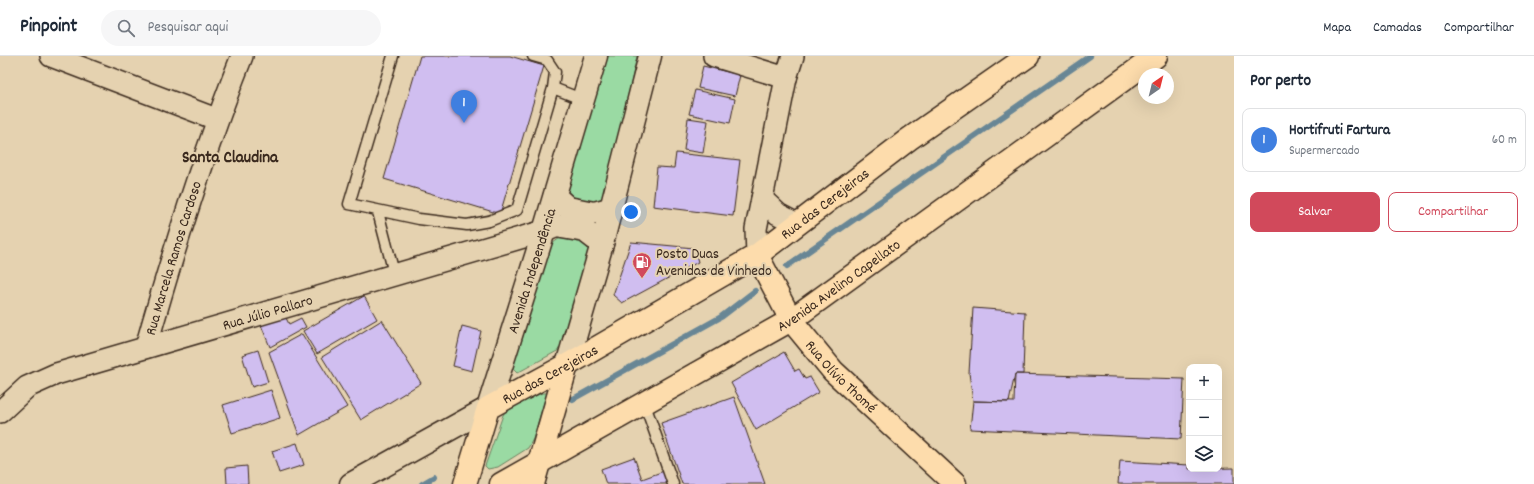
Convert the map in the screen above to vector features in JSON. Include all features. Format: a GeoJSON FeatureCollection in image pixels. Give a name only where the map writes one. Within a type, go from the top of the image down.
{"type":"FeatureCollection","features":[{"type":"Feature","properties":{"kind":"main road","name":"Avenida Independência"},"geometry":{"type":"LineString","coordinates":[[465,484],[555,196],[596,56]]}},
{"type":"Feature","properties":{"kind":"main road"},"geometry":{"type":"LineString","coordinates":[[533,484],[612,208],[650,56]]}},
{"type":"Feature","properties":{"kind":"main road","name":"Rua das Cerejeiras"},"geometry":{"type":"LineString","coordinates":[[488,408],[567,365],[757,255],[909,139],[1028,56]]}},
{"type":"Feature","properties":{"kind":"main road","name":"Avenida Avelino Capellato"},"geometry":{"type":"LineString","coordinates":[[501,484],[791,320],[1156,56]]}},
{"type":"Feature","properties":{"kind":"main road"},"geometry":{"type":"LineString","coordinates":[[555,196],[568,208],[594,213],[612,208]]}},
{"type":"Feature","properties":{"kind":"main road"},"geometry":{"type":"LineString","coordinates":[[544,231],[556,226],[585,231],[602,244]]}},
{"type":"Feature","properties":{"kind":"main road","name":"Rua Olívio Thomé"},"geometry":{"type":"LineString","coordinates":[[757,255],[791,320],[833,371],[955,484]]}},
{"type":"Feature","properties":{"kind":"main road"},"geometry":{"type":"LineString","coordinates":[[351,484],[488,408]]}},
{"type":"Feature","properties":{"kind":"street"},"geometry":{"type":"LineString","coordinates":[[52,56],[216,119]]}},
{"type":"Feature","properties":{"kind":"street","name":"Rua Marcela Ramos Cardoso"},"geometry":{"type":"LineString","coordinates":[[146,347],[179,233],[216,119],[242,56]]}},
{"type":"Feature","properties":{"kind":"street"},"geometry":{"type":"LineString","coordinates":[[714,56],[786,78]]}},
{"type":"Feature","properties":{"kind":"street","name":"Rua Olívio Thomé"},"geometry":{"type":"LineString","coordinates":[[757,255],[756,229],[786,78],[792,56]]}},
{"type":"Feature","properties":{"kind":"street"},"geometry":{"type":"LineString","coordinates":[[762,199],[778,214],[797,224]]}},
{"type":"Feature","properties":{"kind":"street","name":"Rua Júlio Pallaro"},"geometry":{"type":"LineString","coordinates":[[0,412],[27,387],[40,380],[394,273],[544,231]]}},
{"type":"Feature","properties":{"kind":"lane"},"geometry":{"type":"LineString","coordinates":[[393,56],[349,204],[378,212],[467,225],[489,221],[517,210],[553,88],[555,72],[546,60],[533,56]]}},
{"type":"Feature","properties":{"kind":"lane"},"geometry":{"type":"LineString","coordinates":[[553,88],[584,100]]}},
{"type":"Feature","properties":{"kind":"lane"},"geometry":{"type":"LineString","coordinates":[[378,212],[394,273]]}},
{"type":"Feature","properties":{"kind":"lane"},"geometry":{"type":"LineString","coordinates":[[644,402],[673,484]]}},
{"type":"Feature","properties":{"kind":"green space"},"geometry":{"type":"Polygon","coordinates":[[[608,56],[637,56],[604,201],[578,206],[565,190],[608,56]]]}},
{"type":"Feature","properties":{"kind":"green space"},"geometry":{"type":"Polygon","coordinates":[[[575,234],[593,249],[567,335],[559,350],[517,373],[512,368],[549,246],[560,238],[575,234]]]}},
{"type":"Feature","properties":{"kind":"green space"},"geometry":{"type":"Polygon","coordinates":[[[542,393],[547,393],[533,439],[528,448],[498,467],[488,469],[485,466],[503,415],[507,409],[542,393]]]}},
{"type":"Feature","properties":{"kind":"building"},"geometry":{"type":"Polygon","coordinates":[[[420,56],[510,56],[544,66],[500,214],[384,179],[420,56]]]}},
{"type":"Feature","properties":{"kind":"building"},"geometry":{"type":"Polygon","coordinates":[[[703,66],[740,75],[735,96],[698,88],[703,66]]]}},
{"type":"Feature","properties":{"kind":"building"},"geometry":{"type":"Polygon","coordinates":[[[695,90],[735,99],[730,123],[689,114],[695,90]]]}},
{"type":"Feature","properties":{"kind":"building"},"geometry":{"type":"Polygon","coordinates":[[[688,118],[708,121],[703,153],[684,150],[688,118]]]}},
{"type":"Feature","properties":{"kind":"building"},"geometry":{"type":"Polygon","coordinates":[[[676,153],[740,160],[733,216],[653,206],[657,167],[674,168],[676,153]]]}},
{"type":"Feature","properties":{"kind":"building","name":"Posto Duas Avenidas de Vinhedo"},"geometry":{"type":"Polygon","coordinates":[[[631,242],[694,248],[698,262],[622,303],[613,295],[631,242]]]}},
{"type":"Feature","properties":{"kind":"building"},"geometry":{"type":"Polygon","coordinates":[[[364,296],[377,319],[317,354],[303,331],[364,296]]]}},
{"type":"Feature","properties":{"kind":"building"},"geometry":{"type":"Polygon","coordinates":[[[973,308],[1025,312],[1023,374],[1015,374],[1009,402],[973,401],[969,373],[973,308]]]}},
{"type":"Feature","properties":{"kind":"building"},"geometry":{"type":"Polygon","coordinates":[[[286,318],[289,324],[301,318],[306,327],[270,347],[261,325],[286,318]]]}},
{"type":"Feature","properties":{"kind":"building"},"geometry":{"type":"Polygon","coordinates":[[[382,320],[421,383],[361,420],[322,357],[382,320]]]}},
{"type":"Feature","properties":{"kind":"building"},"geometry":{"type":"Polygon","coordinates":[[[462,326],[481,331],[472,371],[453,366],[462,326]]]}},
{"type":"Feature","properties":{"kind":"building"},"geometry":{"type":"Polygon","coordinates":[[[302,334],[347,407],[299,435],[269,352],[302,334]]]}},
{"type":"Feature","properties":{"kind":"building"},"geometry":{"type":"Polygon","coordinates":[[[258,350],[268,382],[252,387],[242,355],[258,350]]]}},
{"type":"Feature","properties":{"kind":"building"},"geometry":{"type":"Polygon","coordinates":[[[784,352],[795,371],[799,369],[805,379],[810,377],[819,392],[756,430],[731,383],[784,352]]]}},
{"type":"Feature","properties":{"kind":"building"},"geometry":{"type":"Polygon","coordinates":[[[1015,374],[1184,379],[1181,439],[970,429],[973,401],[1014,402],[1015,374]]]}},
{"type":"Feature","properties":{"kind":"building"},"geometry":{"type":"Polygon","coordinates":[[[271,390],[280,418],[232,433],[223,405],[271,390]]]}},
{"type":"Feature","properties":{"kind":"building"},"geometry":{"type":"Polygon","coordinates":[[[734,397],[765,484],[682,484],[661,423],[734,397]]]}},
{"type":"Feature","properties":{"kind":"building"},"geometry":{"type":"Polygon","coordinates":[[[297,443],[304,465],[279,473],[272,451],[297,443]]]}},
{"type":"Feature","properties":{"kind":"building"},"geometry":{"type":"Polygon","coordinates":[[[634,457],[642,479],[664,471],[669,484],[606,484],[601,469],[634,457]]]}},
{"type":"Feature","properties":{"kind":"building"},"geometry":{"type":"Polygon","coordinates":[[[1120,461],[1186,465],[1186,472],[1222,472],[1222,468],[1234,468],[1234,484],[1118,484],[1120,461]]]}},
{"type":"Feature","properties":{"kind":"building"},"geometry":{"type":"Polygon","coordinates":[[[247,466],[248,484],[227,484],[226,468],[247,466]]]}},
{"type":"Feature","properties":{"kind":"waterway"},"geometry":{"type":"LineString","coordinates":[[787,266],[1090,56]]}},
{"type":"Feature","properties":{"kind":"waterway"},"geometry":{"type":"LineString","coordinates":[[573,399],[721,317],[755,291]]}},
{"type":"Feature","properties":{"kind":"waterway"},"geometry":{"type":"LineString","coordinates":[[422,484],[434,477]]}},
{"type":"Feature","properties":{"kind":"place","name":"Hortifruti Fartura"},"geometry":{"type":"Point","coordinates":[464,123]}},
{"type":"Feature","properties":{"kind":"place","name":"Posto Duas Avenidas de Vinhedo"},"geometry":{"type":"Point","coordinates":[642,279]}},
{"type":"Feature","properties":{"kind":"district","name":"Santa Claudina"},"geometry":{"type":"Point","coordinates":[230,156]}}]}
